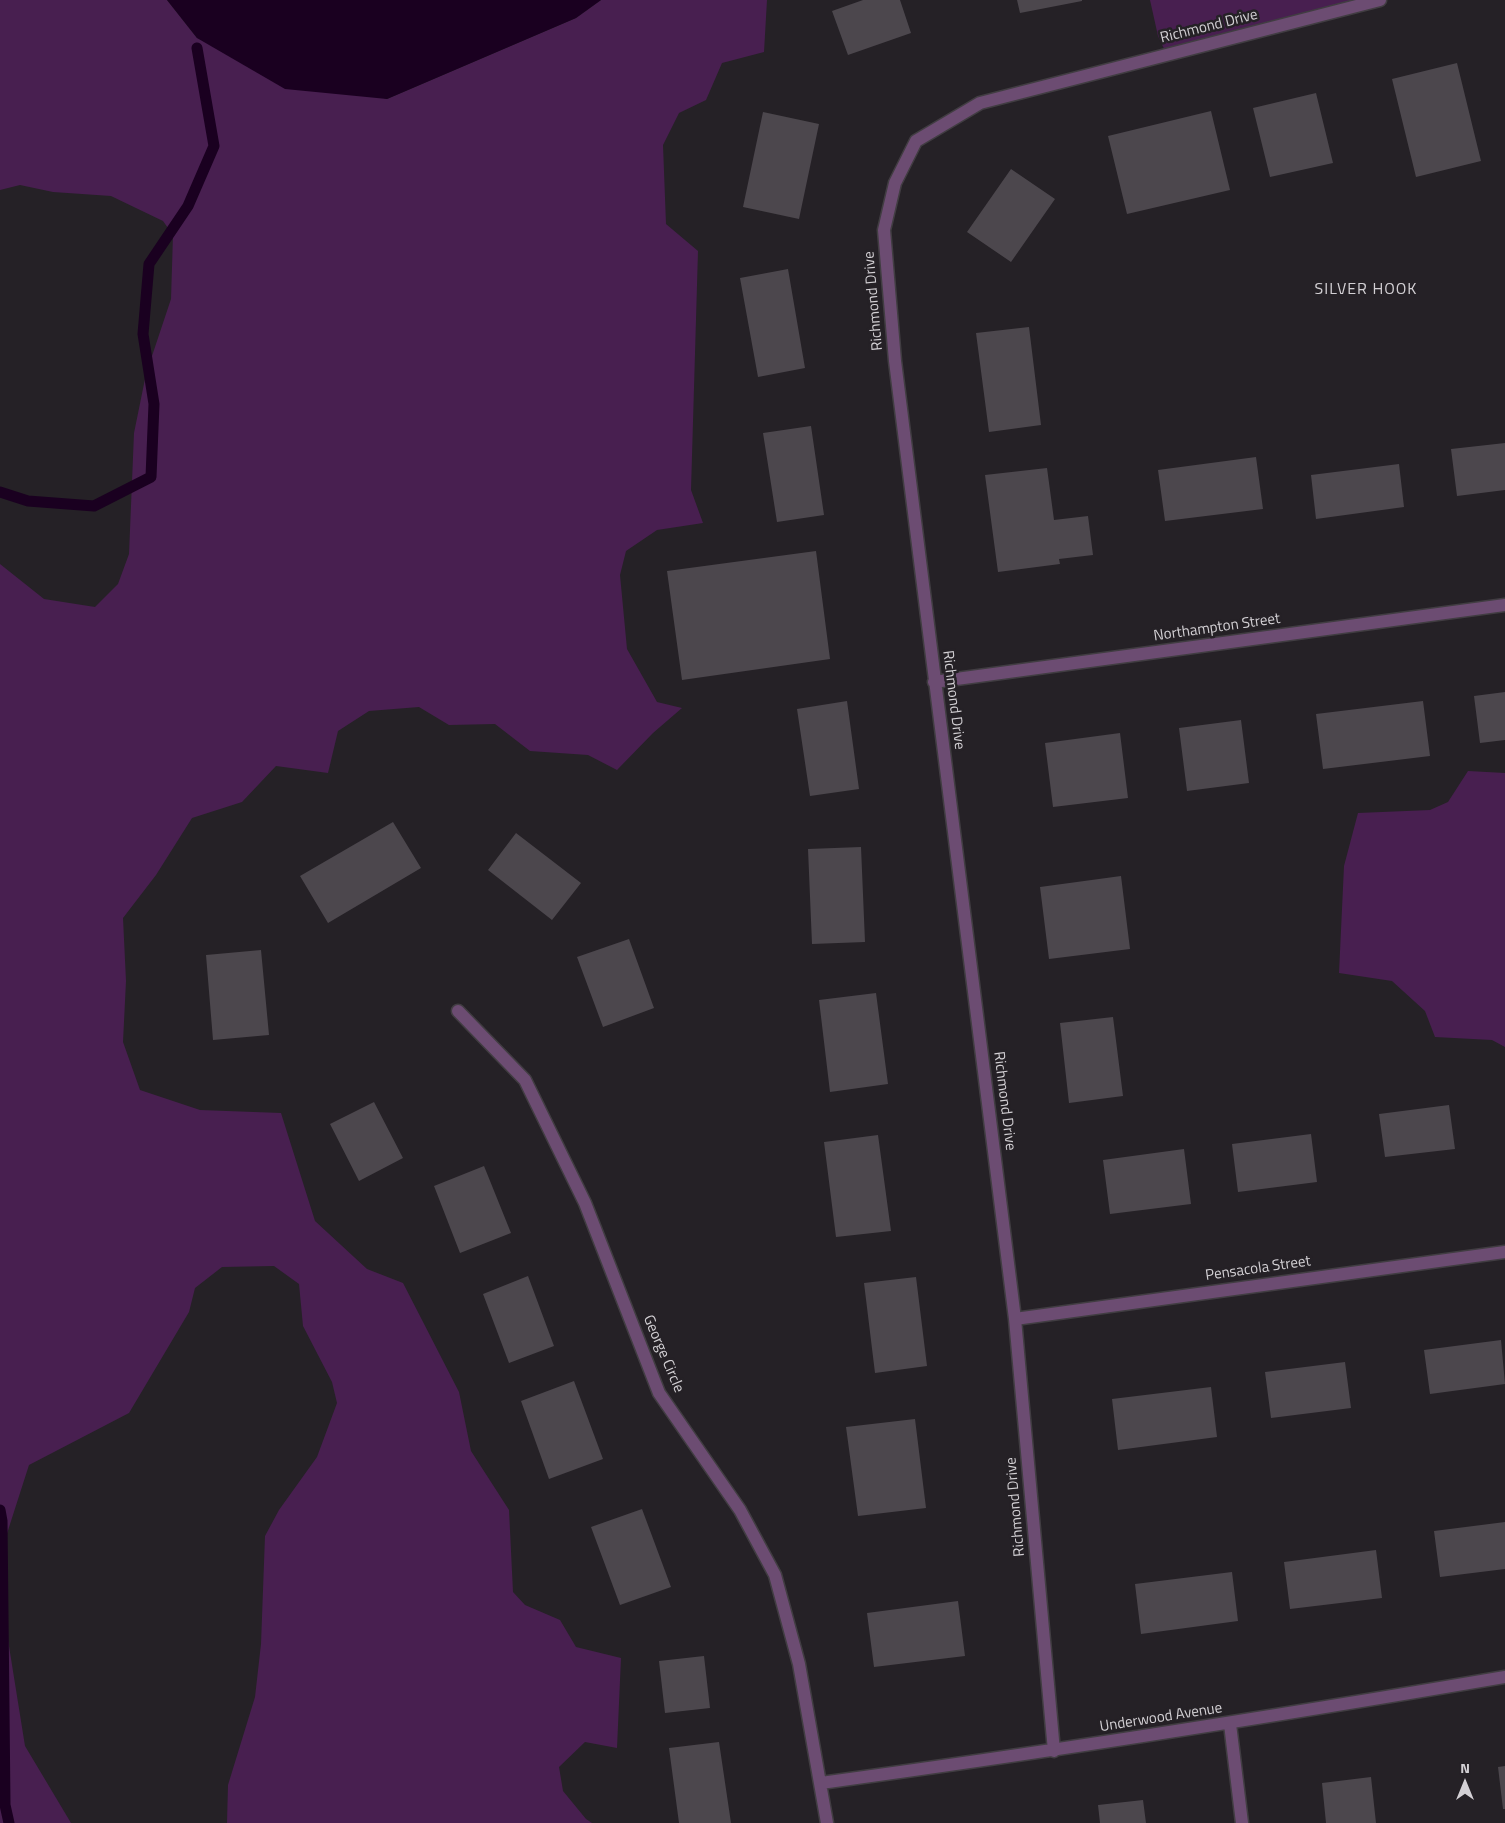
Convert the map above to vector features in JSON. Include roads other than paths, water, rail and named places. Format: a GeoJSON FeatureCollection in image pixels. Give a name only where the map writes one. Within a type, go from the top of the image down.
{"type":"FeatureCollection","features":[{"type":"Feature","properties":{"kind":"street","name":"Richmond Drive"},"geometry":{"type":"LineString","coordinates":[[1054,1751],[1015,1319],[895,361],[884,230],[895,183],[916,141],[980,103],[1380,0]]}},
{"type":"Feature","properties":{"kind":"street","name":"Northampton Street"},"geometry":{"type":"LineString","coordinates":[[934,682],[1505,605]]}},
{"type":"Feature","properties":{"kind":"street","name":"George Circle"},"geometry":{"type":"LineString","coordinates":[[458,1011],[525,1080],[585,1204],[659,1393],[740,1510],[776,1575],[799,1664],[827,1823]]}},
{"type":"Feature","properties":{"kind":"street","name":"Pensacola Street"},"geometry":{"type":"LineString","coordinates":[[1015,1319],[1505,1252]]}},
{"type":"Feature","properties":{"kind":"street","name":"Underwood Avenue"},"geometry":{"type":"LineString","coordinates":[[821,1783],[1054,1751],[1230,1724],[1505,1677]]}},
{"type":"Feature","properties":{"kind":"street"},"geometry":{"type":"LineString","coordinates":[[1230,1724],[1242,1823]]}},
{"type":"Feature","properties":{"kind":"waterway"},"geometry":{"type":"LineString","coordinates":[[0,492],[28,501],[94,506],[151,477],[154,404],[143,334],[149,264],[188,206],[214,146],[197,48]]}},
{"type":"Feature","properties":{"kind":"waterway"},"geometry":{"type":"LineString","coordinates":[[0,1510],[2,1521],[5,1805],[9,1823]]}},
{"type":"Feature","properties":{"kind":"district","name":"SILVER HOOK"},"geometry":{"type":"Point","coordinates":[1366,290]}}]}
